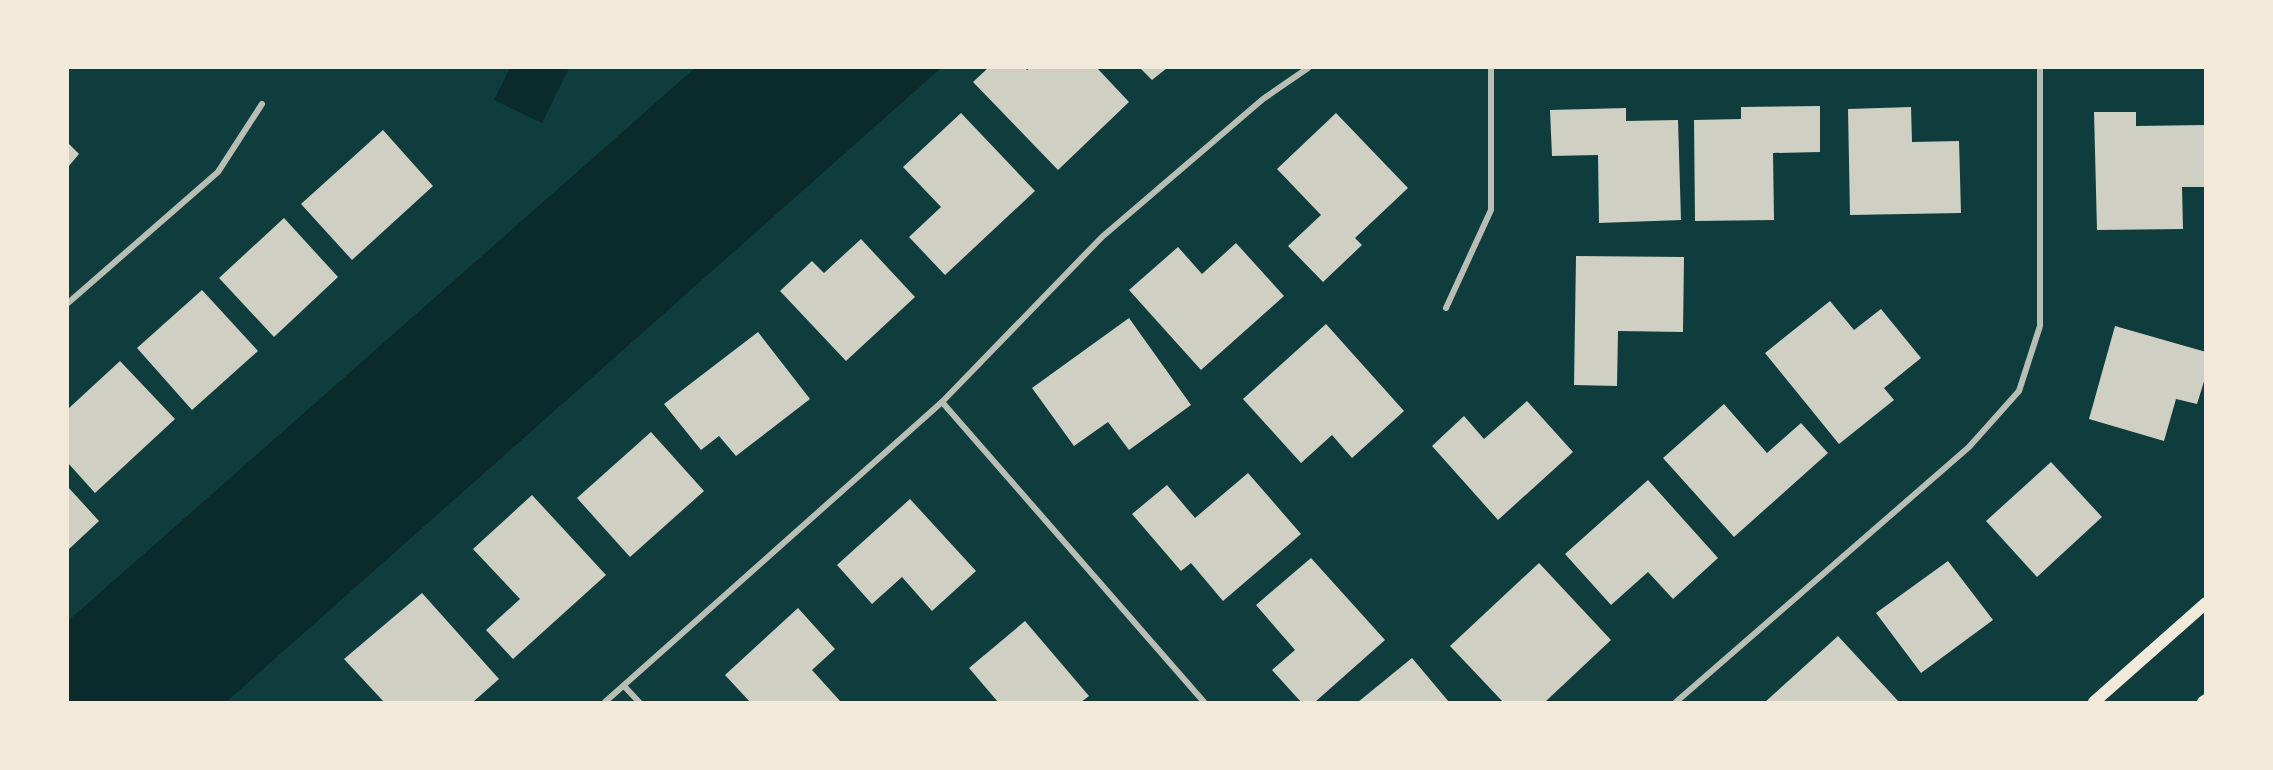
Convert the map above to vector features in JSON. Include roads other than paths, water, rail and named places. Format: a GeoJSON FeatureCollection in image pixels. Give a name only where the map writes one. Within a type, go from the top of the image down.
{"type":"FeatureCollection","features":[{"type":"Feature","properties":{"kind":"main road"},"geometry":{"type":"LineString","coordinates":[[2094,702],[2205,603]]}},
{"type":"Feature","properties":{"kind":"street"},"geometry":{"type":"LineString","coordinates":[[605,702],[942,402],[1102,237],[1263,99],[1308,68]]}},
{"type":"Feature","properties":{"kind":"street"},"geometry":{"type":"LineString","coordinates":[[1446,308],[1491,210],[1491,68]]}},
{"type":"Feature","properties":{"kind":"street"},"geometry":{"type":"LineString","coordinates":[[1676,702],[1969,447],[2019,391],[2040,326],[2040,68]]}},
{"type":"Feature","properties":{"kind":"street"},"geometry":{"type":"LineString","coordinates":[[68,303],[218,172],[262,104]]}},
{"type":"Feature","properties":{"kind":"street"},"geometry":{"type":"LineString","coordinates":[[942,402],[1204,702]]}},
{"type":"Feature","properties":{"kind":"street"},"geometry":{"type":"LineString","coordinates":[[624,686],[639,702]]}},
{"type":"Feature","properties":{"kind":"water"},"geometry":{"type":"Polygon","coordinates":[[[510,68],[569,68],[542,123],[494,100],[510,68]]]}},
{"type":"Feature","properties":{"kind":"water"},"geometry":{"type":"Polygon","coordinates":[[[695,68],[941,68],[226,702],[68,702],[68,621],[695,68]]]}}]}
